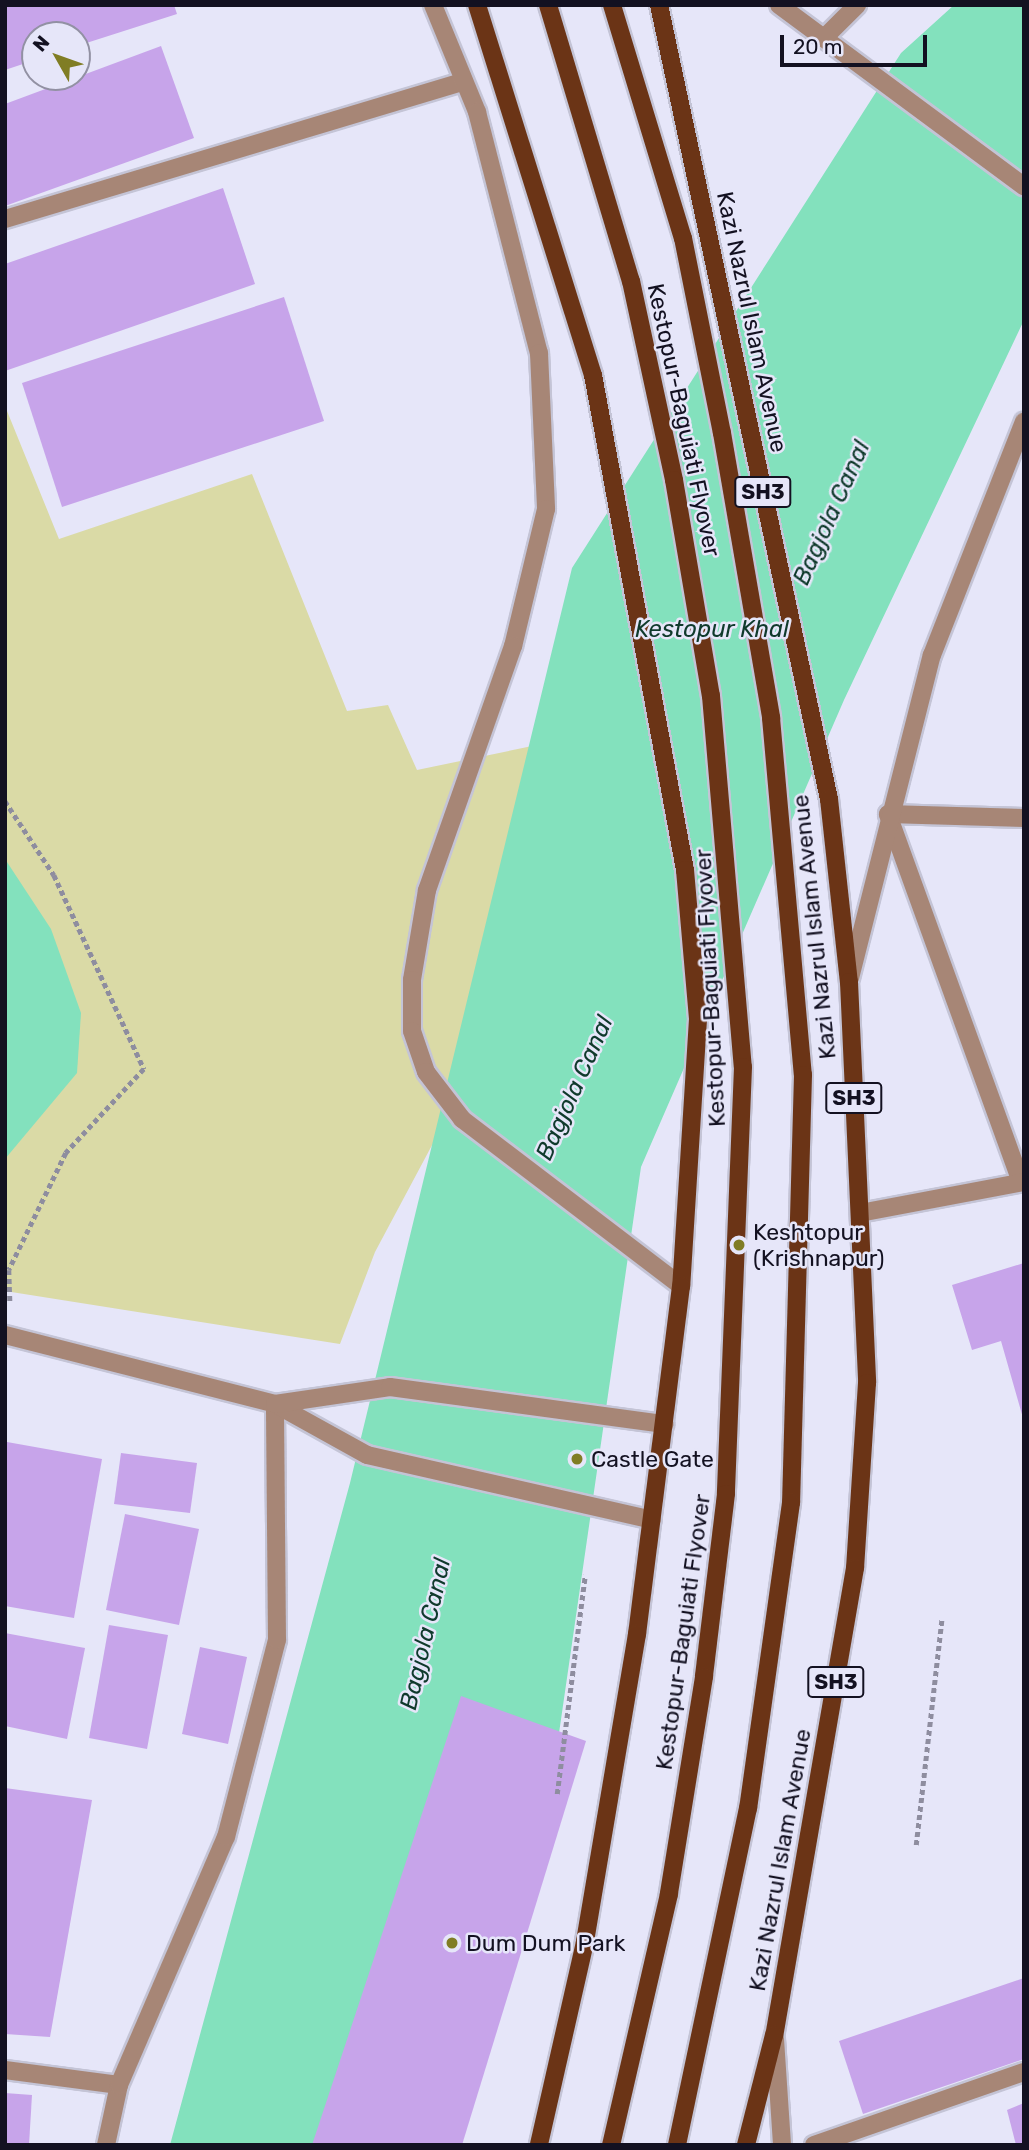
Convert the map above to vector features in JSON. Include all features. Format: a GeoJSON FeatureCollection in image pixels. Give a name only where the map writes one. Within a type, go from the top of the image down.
{"type":"FeatureCollection","features":[{"type":"Feature","properties":{"kind":"main road"},"geometry":{"type":"LineString","coordinates":[[477,5],[593,374],[685,870],[698,1019],[681,1286],[652,1520],[585,1942],[539,2145]]}},
{"type":"Feature","properties":{"kind":"main road","name":"Kestopur-Baguiati Flyover"},"geometry":{"type":"LineString","coordinates":[[548,5],[631,281],[674,480],[711,696],[743,1067],[727,1480],[704,1676],[669,1894],[611,2145]]}},
{"type":"Feature","properties":{"kind":"main road","name":"Kestopur-Baguiati Flyover"},"geometry":{"type":"LineString","coordinates":[[612,5],[684,237],[722,433],[771,718],[803,1074],[791,1503],[743,1835],[677,2145]]}},
{"type":"Feature","properties":{"kind":"main road","name":"Kazi Nazrul Islam Avenue"},"geometry":{"type":"LineString","coordinates":[[659,5],[829,799],[849,982],[867,1384],[855,1568],[774,2035],[746,2145]]}},
{"type":"Feature","properties":{"kind":"street"},"geometry":{"type":"LineString","coordinates":[[433,5],[464,80],[539,353],[546,509],[513,646],[427,890],[412,980],[412,1031],[426,1072],[462,1119],[681,1286]]}},
{"type":"Feature","properties":{"kind":"street"},"geometry":{"type":"LineString","coordinates":[[779,5],[1024,186]]}},
{"type":"Feature","properties":{"kind":"street"},"geometry":{"type":"LineString","coordinates":[[824,38],[857,5]]}},
{"type":"Feature","properties":{"kind":"street"},"geometry":{"type":"LineString","coordinates":[[5,219],[464,80]]}},
{"type":"Feature","properties":{"kind":"street"},"geometry":{"type":"LineString","coordinates":[[849,982],[888,814],[932,655],[1024,421]]}},
{"type":"Feature","properties":{"kind":"street"},"geometry":{"type":"LineString","coordinates":[[888,814],[1024,818]]}},
{"type":"Feature","properties":{"kind":"street"},"geometry":{"type":"LineString","coordinates":[[860,1213],[1022,1182],[888,814]]}},
{"type":"Feature","properties":{"kind":"street"},"geometry":{"type":"LineString","coordinates":[[8,1335],[275,1404],[367,1455],[652,1520]]}},
{"type":"Feature","properties":{"kind":"street"},"geometry":{"type":"LineString","coordinates":[[275,1404],[390,1387],[665,1424]]}},
{"type":"Feature","properties":{"kind":"street"},"geometry":{"type":"LineString","coordinates":[[106,2145],[119,2085],[226,1838],[277,1640],[275,1404]]}},
{"type":"Feature","properties":{"kind":"street"},"geometry":{"type":"LineString","coordinates":[[774,2035],[782,2145]]}},
{"type":"Feature","properties":{"kind":"street"},"geometry":{"type":"LineString","coordinates":[[5,2070],[119,2085]]}},
{"type":"Feature","properties":{"kind":"street"},"geometry":{"type":"LineString","coordinates":[[814,2145],[1024,2071]]}},
{"type":"Feature","properties":{"kind":"path"},"geometry":{"type":"LineString","coordinates":[[5,801],[54,875],[144,1069],[66,1153],[25,1231],[9,1270],[8,1335]]}},
{"type":"Feature","properties":{"kind":"path"},"geometry":{"type":"LineString","coordinates":[[556,1794],[585,1575]]}},
{"type":"Feature","properties":{"kind":"path"},"geometry":{"type":"LineString","coordinates":[[916,1845],[942,1618]]}},
{"type":"Feature","properties":{"kind":"shaded area"},"geometry":{"type":"Polygon","coordinates":[[[5,406],[59,539],[252,474],[347,711],[388,705],[417,770],[629,726],[494,1029],[375,1252],[340,1344],[5,1291],[5,406]]]}},
{"type":"Feature","properties":{"kind":"water","name":"Kestopur Khal"},"geometry":{"type":"Polygon","coordinates":[[[954,5],[1024,5],[1024,320],[844,700],[641,1167],[536,1892],[446,2145],[170,2145],[350,1483],[572,568],[901,53],[954,5]]]}},
{"type":"Feature","properties":{"kind":"water"},"geometry":{"type":"Polygon","coordinates":[[[5,859],[51,929],[81,1013],[77,1073],[5,1159],[5,859]]]}},
{"type":"Feature","properties":{"kind":"building"},"geometry":{"type":"Polygon","coordinates":[[[5,5],[174,5],[177,14],[91,42],[91,21],[21,21],[21,65],[5,70],[5,5]]]}},
{"type":"Feature","properties":{"kind":"building"},"geometry":{"type":"Polygon","coordinates":[[[161,46],[194,138],[5,206],[5,104],[40,91],[91,91],[91,72],[161,46]]]}},
{"type":"Feature","properties":{"kind":"building"},"geometry":{"type":"Polygon","coordinates":[[[223,188],[255,284],[5,371],[5,264],[223,188]]]}},
{"type":"Feature","properties":{"kind":"building"},"geometry":{"type":"Polygon","coordinates":[[[284,297],[324,421],[62,507],[22,383],[284,297]]]}},
{"type":"Feature","properties":{"kind":"building"},"geometry":{"type":"Polygon","coordinates":[[[1024,1263],[1023,1418],[1001,1341],[972,1350],[952,1285],[1024,1263]]]}},
{"type":"Feature","properties":{"kind":"building"},"geometry":{"type":"Polygon","coordinates":[[[7,1442],[102,1459],[74,1618],[5,1606],[7,1442]]]}},
{"type":"Feature","properties":{"kind":"building"},"geometry":{"type":"Polygon","coordinates":[[[121,1453],[197,1463],[190,1513],[114,1504],[121,1453]]]}},
{"type":"Feature","properties":{"kind":"building"},"geometry":{"type":"Polygon","coordinates":[[[125,1514],[199,1529],[179,1625],[106,1610],[125,1514]]]}},
{"type":"Feature","properties":{"kind":"building"},"geometry":{"type":"Polygon","coordinates":[[[109,1625],[168,1635],[147,1749],[89,1738],[109,1625]]]}},
{"type":"Feature","properties":{"kind":"building"},"geometry":{"type":"Polygon","coordinates":[[[5,1633],[85,1648],[67,1739],[5,1726],[5,1633]]]}},
{"type":"Feature","properties":{"kind":"building"},"geometry":{"type":"Polygon","coordinates":[[[200,1647],[247,1657],[228,1744],[182,1734],[200,1647]]]}},
{"type":"Feature","properties":{"kind":"building","name":"Dum Dum Park"},"geometry":{"type":"Polygon","coordinates":[[[461,1696],[586,1741],[462,2145],[312,2145],[461,1696]]]}},
{"type":"Feature","properties":{"kind":"building"},"geometry":{"type":"Polygon","coordinates":[[[5,1788],[92,1800],[50,2037],[5,2034],[5,1788]]]}},
{"type":"Feature","properties":{"kind":"building"},"geometry":{"type":"Polygon","coordinates":[[[1024,1978],[1024,2059],[863,2114],[839,2041],[1024,1978]]]}},
{"type":"Feature","properties":{"kind":"building"},"geometry":{"type":"Polygon","coordinates":[[[5,2093],[32,2095],[29,2145],[5,2145],[5,2093]]]}},
{"type":"Feature","properties":{"kind":"building"},"geometry":{"type":"Polygon","coordinates":[[[1024,2103],[1024,2145],[1016,2145],[1007,2110],[1024,2103]]]}},
{"type":"Feature","properties":{"kind":"place","name":"Keshtopur (Krishnapur)"},"geometry":{"type":"Point","coordinates":[739,1245]}},
{"type":"Feature","properties":{"kind":"place","name":"Castle Gate"},"geometry":{"type":"Point","coordinates":[577,1459]}},
{"type":"Feature","properties":{"kind":"place","name":"Dum Dum Park"},"geometry":{"type":"Point","coordinates":[452,1943]}},
{"type":"Feature","properties":{"kind":"water label","name":"Bagjola Canal"},"geometry":{"type":"Point","coordinates":[832,513]}},
{"type":"Feature","properties":{"kind":"water label","name":"Bagjola Canal"},"geometry":{"type":"Point","coordinates":[575,1088]}},
{"type":"Feature","properties":{"kind":"water label","name":"Bagjola Canal"},"geometry":{"type":"Point","coordinates":[426,1634]}}]}
